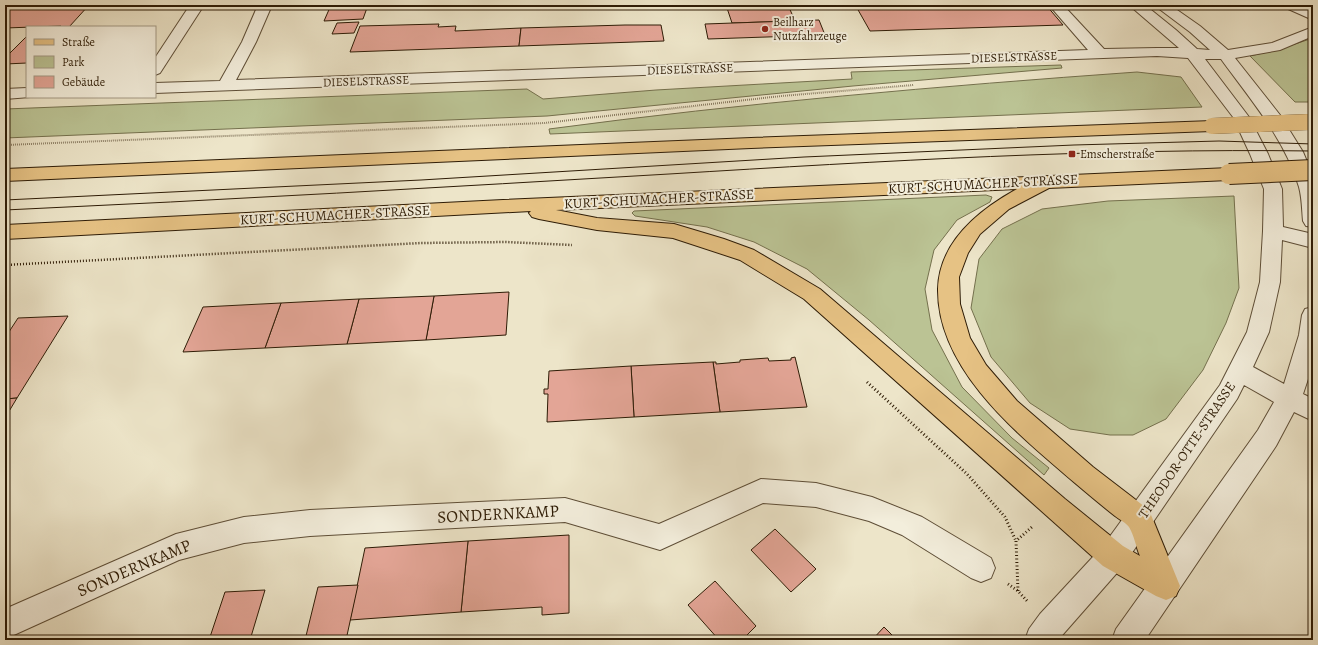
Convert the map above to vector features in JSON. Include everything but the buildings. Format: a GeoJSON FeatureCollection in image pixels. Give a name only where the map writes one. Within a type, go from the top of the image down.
{"type":"FeatureCollection","features":[{"type":"Feature","properties":{"kind":"main road"},"geometry":{"type":"LineString","coordinates":[[5,175],[736,143],[1212,126],[1311,121]]}},
{"type":"Feature","properties":{"kind":"main road","name":"KURT-SCHUMACHER-STRASSE"},"geometry":{"type":"LineString","coordinates":[[5,232],[503,206],[1313,170]]}},
{"type":"Feature","properties":{"kind":"main road"},"geometry":{"type":"LineString","coordinates":[[1054,181],[1033,188],[1002,204],[973,229],[958,252],[949,276],[949,304],[959,338],[978,372],[1008,408],[1084,475],[1139,519],[1166,586]]}},
{"type":"Feature","properties":{"kind":"main road"},"geometry":{"type":"LineString","coordinates":[[503,206],[597,224],[674,231],[717,244],[747,256],[774,271],[812,294],[1056,508],[1114,556],[1166,586]]}},
{"type":"Feature","properties":{"kind":"street"},"geometry":{"type":"LineString","coordinates":[[156,68],[197,5]]}},
{"type":"Feature","properties":{"kind":"street"},"geometry":{"type":"LineString","coordinates":[[225,86],[249,42],[265,5]]}},
{"type":"Feature","properties":{"kind":"street"},"geometry":{"type":"LineString","coordinates":[[1056,5],[1100,54]]}},
{"type":"Feature","properties":{"kind":"street"},"geometry":{"type":"LineString","coordinates":[[1136,5],[1193,54],[1241,118],[1259,154],[1273,189],[1273,231],[1313,241]]}},
{"type":"Feature","properties":{"kind":"street"},"geometry":{"type":"LineString","coordinates":[[1160,5],[1195,29],[1225,55],[1274,119],[1294,152],[1309,188],[1313,221]]}},
{"type":"Feature","properties":{"kind":"street"},"geometry":{"type":"LineString","coordinates":[[1291,5],[1313,16]]}},
{"type":"Feature","properties":{"kind":"street","name":"DIESELSTRASSE"},"geometry":{"type":"LineString","coordinates":[[156,88],[1157,52],[1225,55],[1275,47],[1313,31]]}},
{"type":"Feature","properties":{"kind":"street"},"geometry":{"type":"LineString","coordinates":[[5,94],[26,93]]}},
{"type":"Feature","properties":{"kind":"street","name":"THEODOR-OTTE-STRASSE"},"geometry":{"type":"LineString","coordinates":[[1040,640],[1051,625],[1114,556],[1228,392],[1258,332],[1270,282],[1273,231]]}},
{"type":"Feature","properties":{"kind":"street"},"geometry":{"type":"LineString","coordinates":[[1127,640],[1166,586],[1267,438],[1294,389],[1313,315]]}},
{"type":"Feature","properties":{"kind":"street"},"geometry":{"type":"LineString","coordinates":[[1239,371],[1313,410]]}},
{"type":"Feature","properties":{"kind":"street","name":"SONDERNKAMP"},"geometry":{"type":"LineString","coordinates":[[5,624],[176,547],[244,530],[310,524],[565,510],[660,537],[761,491],[816,495],[872,509],[912,526],[981,568]]}},
{"type":"Feature","properties":{"kind":"path"},"geometry":{"type":"LineString","coordinates":[[5,145],[545,123],[781,96],[915,85]]}},
{"type":"Feature","properties":{"kind":"path"},"geometry":{"type":"LineString","coordinates":[[5,265],[421,243],[506,242],[574,245]]}},
{"type":"Feature","properties":{"kind":"path"},"geometry":{"type":"LineString","coordinates":[[862,377],[966,474],[1004,517],[1016,541]]}},
{"type":"Feature","properties":{"kind":"green space"},"geometry":{"type":"Polygon","coordinates":[[[1313,38],[1313,102],[1295,102],[1250,56],[1280,49],[1313,38]]]}},
{"type":"Feature","properties":{"kind":"green space"},"geometry":{"type":"Polygon","coordinates":[[[1061,65],[1062,68],[853,86],[547,116],[5,138],[5,109],[527,89],[543,99],[656,90],[852,79],[851,72],[1061,65]]]}},
{"type":"Feature","properties":{"kind":"green space"},"geometry":{"type":"Polygon","coordinates":[[[1137,72],[1181,77],[1202,107],[550,134],[549,129],[769,103],[989,83],[1137,72]]]}},
{"type":"Feature","properties":{"kind":"green space"},"geometry":{"type":"Polygon","coordinates":[[[986,195],[992,197],[990,202],[957,220],[934,250],[925,289],[932,330],[962,387],[1012,438],[1049,468],[1044,475],[869,320],[807,269],[754,242],[707,227],[635,216],[632,213],[634,211],[986,195]]]}},
{"type":"Feature","properties":{"kind":"green space"},"geometry":{"type":"Polygon","coordinates":[[[1234,196],[1239,288],[1226,323],[1203,370],[1166,419],[1133,435],[1110,435],[1070,429],[1030,403],[991,357],[971,308],[979,259],[1002,229],[1042,209],[1108,201],[1234,196]]]}},
{"type":"Feature","properties":{"kind":"tram line"},"geometry":{"type":"LineString","coordinates":[[5,200],[421,180],[804,157],[1074,145],[1219,141],[1313,144]]}},
{"type":"Feature","properties":{"kind":"tram line"},"geometry":{"type":"LineString","coordinates":[[5,210],[254,198],[991,156],[1152,152],[1313,151]]}},
{"type":"Feature","properties":{"kind":"place","name":"Beilharz Nutzfahrzeuge"},"geometry":{"type":"Point","coordinates":[765,29]}},
{"type":"Feature","properties":{"kind":"place","name":"Emscherstraße"},"geometry":{"type":"Point","coordinates":[1072,154]}}]}
